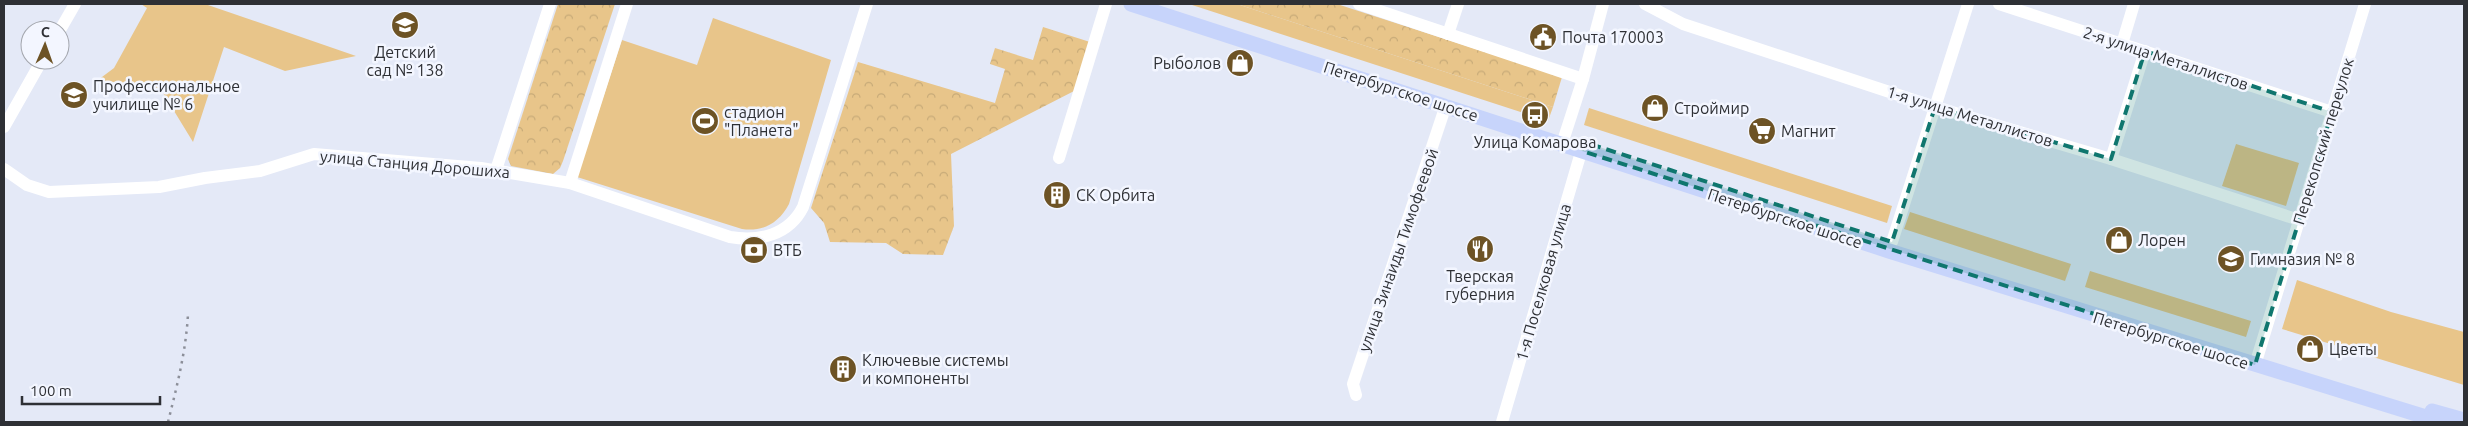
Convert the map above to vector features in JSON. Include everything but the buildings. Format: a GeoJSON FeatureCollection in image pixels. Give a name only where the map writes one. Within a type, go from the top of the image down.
{"type":"FeatureCollection","features":[{"type":"Feature","properties":{"kind":"main road","name":"Петербургское шоссе"},"geometry":{"type":"LineString","coordinates":[[1131,4],[1447,101]]}},
{"type":"Feature","properties":{"kind":"main road","name":"Петербургское шоссе"},"geometry":{"type":"LineString","coordinates":[[1161,4],[1889,251],[2457,420]]}},
{"type":"Feature","properties":{"kind":"main road","name":"Петербургское шоссе"},"geometry":{"type":"LineString","coordinates":[[1583,147],[1892,242],[2442,422]]}},
{"type":"Feature","properties":{"kind":"street"},"geometry":{"type":"LineString","coordinates":[[66,20],[75,4]]}},
{"type":"Feature","properties":{"kind":"street"},"geometry":{"type":"LineString","coordinates":[[496,170],[550,4]]}},
{"type":"Feature","properties":{"kind":"street"},"geometry":{"type":"LineString","coordinates":[[570,182],[627,4]]}},
{"type":"Feature","properties":{"kind":"street","name":"улица Станция Дорошиха"},"geometry":{"type":"LineString","coordinates":[[4,169],[27,185],[49,192],[159,186],[260,171],[314,154],[496,170],[570,182],[730,237],[751,239],[765,237],[792,224],[806,201],[867,4]]}},
{"type":"Feature","properties":{"kind":"street"},"geometry":{"type":"LineString","coordinates":[[1059,158],[1106,4]]}},
{"type":"Feature","properties":{"kind":"street"},"geometry":{"type":"LineString","coordinates":[[1359,4],[1583,79]]}},
{"type":"Feature","properties":{"kind":"street"},"geometry":{"type":"LineString","coordinates":[[1448,34],[1458,4]]}},
{"type":"Feature","properties":{"kind":"street"},"geometry":{"type":"LineString","coordinates":[[1563,140],[1583,79],[1603,4]]}},
{"type":"Feature","properties":{"kind":"street","name":"1-я улица Металлистов"},"geometry":{"type":"LineString","coordinates":[[1645,4],[1683,24],[1935,107],[2111,159],[2299,220]]}},
{"type":"Feature","properties":{"kind":"street"},"geometry":{"type":"LineString","coordinates":[[1892,242],[1968,4]]}},
{"type":"Feature","properties":{"kind":"street","name":"2-я улица Металлистов"},"geometry":{"type":"LineString","coordinates":[[1999,4],[2332,112]]}},
{"type":"Feature","properties":{"kind":"street"},"geometry":{"type":"LineString","coordinates":[[2122,44],[2134,4]]}},
{"type":"Feature","properties":{"kind":"street","name":"Перекопский переулок"},"geometry":{"type":"LineString","coordinates":[[2256,361],[2365,4]]}},
{"type":"Feature","properties":{"kind":"street"},"geometry":{"type":"LineString","coordinates":[[2111,159],[2145,51]]}},
{"type":"Feature","properties":{"kind":"street"},"geometry":{"type":"LineString","coordinates":[[4,127],[36,70]]}},
{"type":"Feature","properties":{"kind":"street","name":"улица Зинаиды Тимофеевой"},"geometry":{"type":"LineString","coordinates":[[1356,395],[1353,384],[1447,101]]}},
{"type":"Feature","properties":{"kind":"street","name":"1-я Поселковая улица"},"geometry":{"type":"LineString","coordinates":[[1502,422],[1583,147]]}},
{"type":"Feature","properties":{"kind":"highlighted area"},"geometry":{"type":"Polygon","coordinates":[[[2145,51],[2332,112],[2255,365],[1582,151],[1584,142],[1892,242],[1935,107],[2111,159],[2145,51]]]}},
{"type":"Feature","properties":{"kind":"green space"},"geometry":{"type":"Polygon","coordinates":[[[141,4],[205,4],[356,56],[285,71],[224,47],[193,142],[160,88],[98,80],[114,68],[147,8],[141,4]]]}},
{"type":"Feature","properties":{"kind":"green space"},"geometry":{"type":"Polygon","coordinates":[[[558,4],[615,4],[563,161],[560,168],[553,174],[511,166],[508,159],[558,4]]]}},
{"type":"Feature","properties":{"kind":"green space"},"geometry":{"type":"Polygon","coordinates":[[[1189,4],[1237,4],[1553,107],[1548,121],[1189,4]]]}},
{"type":"Feature","properties":{"kind":"green space"},"geometry":{"type":"Polygon","coordinates":[[[1237,4],[1337,4],[1562,77],[1553,107],[1237,4]]]}},
{"type":"Feature","properties":{"kind":"green space","name":"стадион \"Планета\""},"geometry":{"type":"Polygon","coordinates":[[[713,18],[831,60],[789,204],[785,211],[770,225],[757,229],[742,229],[577,177],[622,40],[697,65],[713,18]]]}},
{"type":"Feature","properties":{"kind":"green space"},"geometry":{"type":"Polygon","coordinates":[[[1043,27],[1090,42],[1078,89],[951,154],[954,226],[943,255],[903,254],[886,243],[830,242],[824,223],[811,208],[858,62],[995,103],[1005,69],[990,64],[995,48],[1033,60],[1043,27]]]}},
{"type":"Feature","properties":{"kind":"green space"},"geometry":{"type":"Polygon","coordinates":[[[1589,108],[1892,206],[1887,223],[1584,125],[1589,108]]]}},
{"type":"Feature","properties":{"kind":"green space"},"geometry":{"type":"Polygon","coordinates":[[[2236,144],[2299,163],[2286,206],[2222,186],[2236,144]]]}},
{"type":"Feature","properties":{"kind":"green space"},"geometry":{"type":"Polygon","coordinates":[[[1910,212],[2071,264],[2065,281],[1904,229],[1910,212]]]}},
{"type":"Feature","properties":{"kind":"green space"},"geometry":{"type":"Polygon","coordinates":[[[2090,271],[2251,321],[2246,337],[2085,287],[2090,271]]]}},
{"type":"Feature","properties":{"kind":"green space"},"geometry":{"type":"Polygon","coordinates":[[[2297,280],[2391,312],[2464,332],[2464,385],[2282,329],[2297,280]]]}},
{"type":"Feature","properties":{"kind":"railway"},"geometry":{"type":"LineString","coordinates":[[168,422],[178,382],[188,314]]}},
{"type":"Feature","properties":{"kind":"place","name":"Детский сад № 138"},"geometry":{"type":"Point","coordinates":[405,25]}},
{"type":"Feature","properties":{"kind":"place","name":"Почта 170003"},"geometry":{"type":"Point","coordinates":[1543,37]}},
{"type":"Feature","properties":{"kind":"place","name":"Рыболов"},"geometry":{"type":"Point","coordinates":[1240,63]}},
{"type":"Feature","properties":{"kind":"place","name":"Профессиональное училище № 6"},"geometry":{"type":"Point","coordinates":[74,95]}},
{"type":"Feature","properties":{"kind":"place","name":"Строймир"},"geometry":{"type":"Point","coordinates":[1655,108]}},
{"type":"Feature","properties":{"kind":"place","name":"Улица Комарова"},"geometry":{"type":"Point","coordinates":[1535,115]}},
{"type":"Feature","properties":{"kind":"place","name":"стадион \"Планета\""},"geometry":{"type":"Point","coordinates":[705,121]}},
{"type":"Feature","properties":{"kind":"place","name":"Магнит"},"geometry":{"type":"Point","coordinates":[1762,131]}},
{"type":"Feature","properties":{"kind":"place","name":"СК Орбита"},"geometry":{"type":"Point","coordinates":[1057,195]}},
{"type":"Feature","properties":{"kind":"place","name":"Лорен"},"geometry":{"type":"Point","coordinates":[2119,240]}},
{"type":"Feature","properties":{"kind":"place","name":"Тверская губерния"},"geometry":{"type":"Point","coordinates":[1480,249]}},
{"type":"Feature","properties":{"kind":"place","name":"ВТБ"},"geometry":{"type":"Point","coordinates":[754,250]}},
{"type":"Feature","properties":{"kind":"place","name":"Гимназия № 8"},"geometry":{"type":"Point","coordinates":[2231,259]}},
{"type":"Feature","properties":{"kind":"place","name":"Цветы"},"geometry":{"type":"Point","coordinates":[2310,349]}},
{"type":"Feature","properties":{"kind":"place","name":"Ключевые системы и компоненты"},"geometry":{"type":"Point","coordinates":[843,369]}}]}
